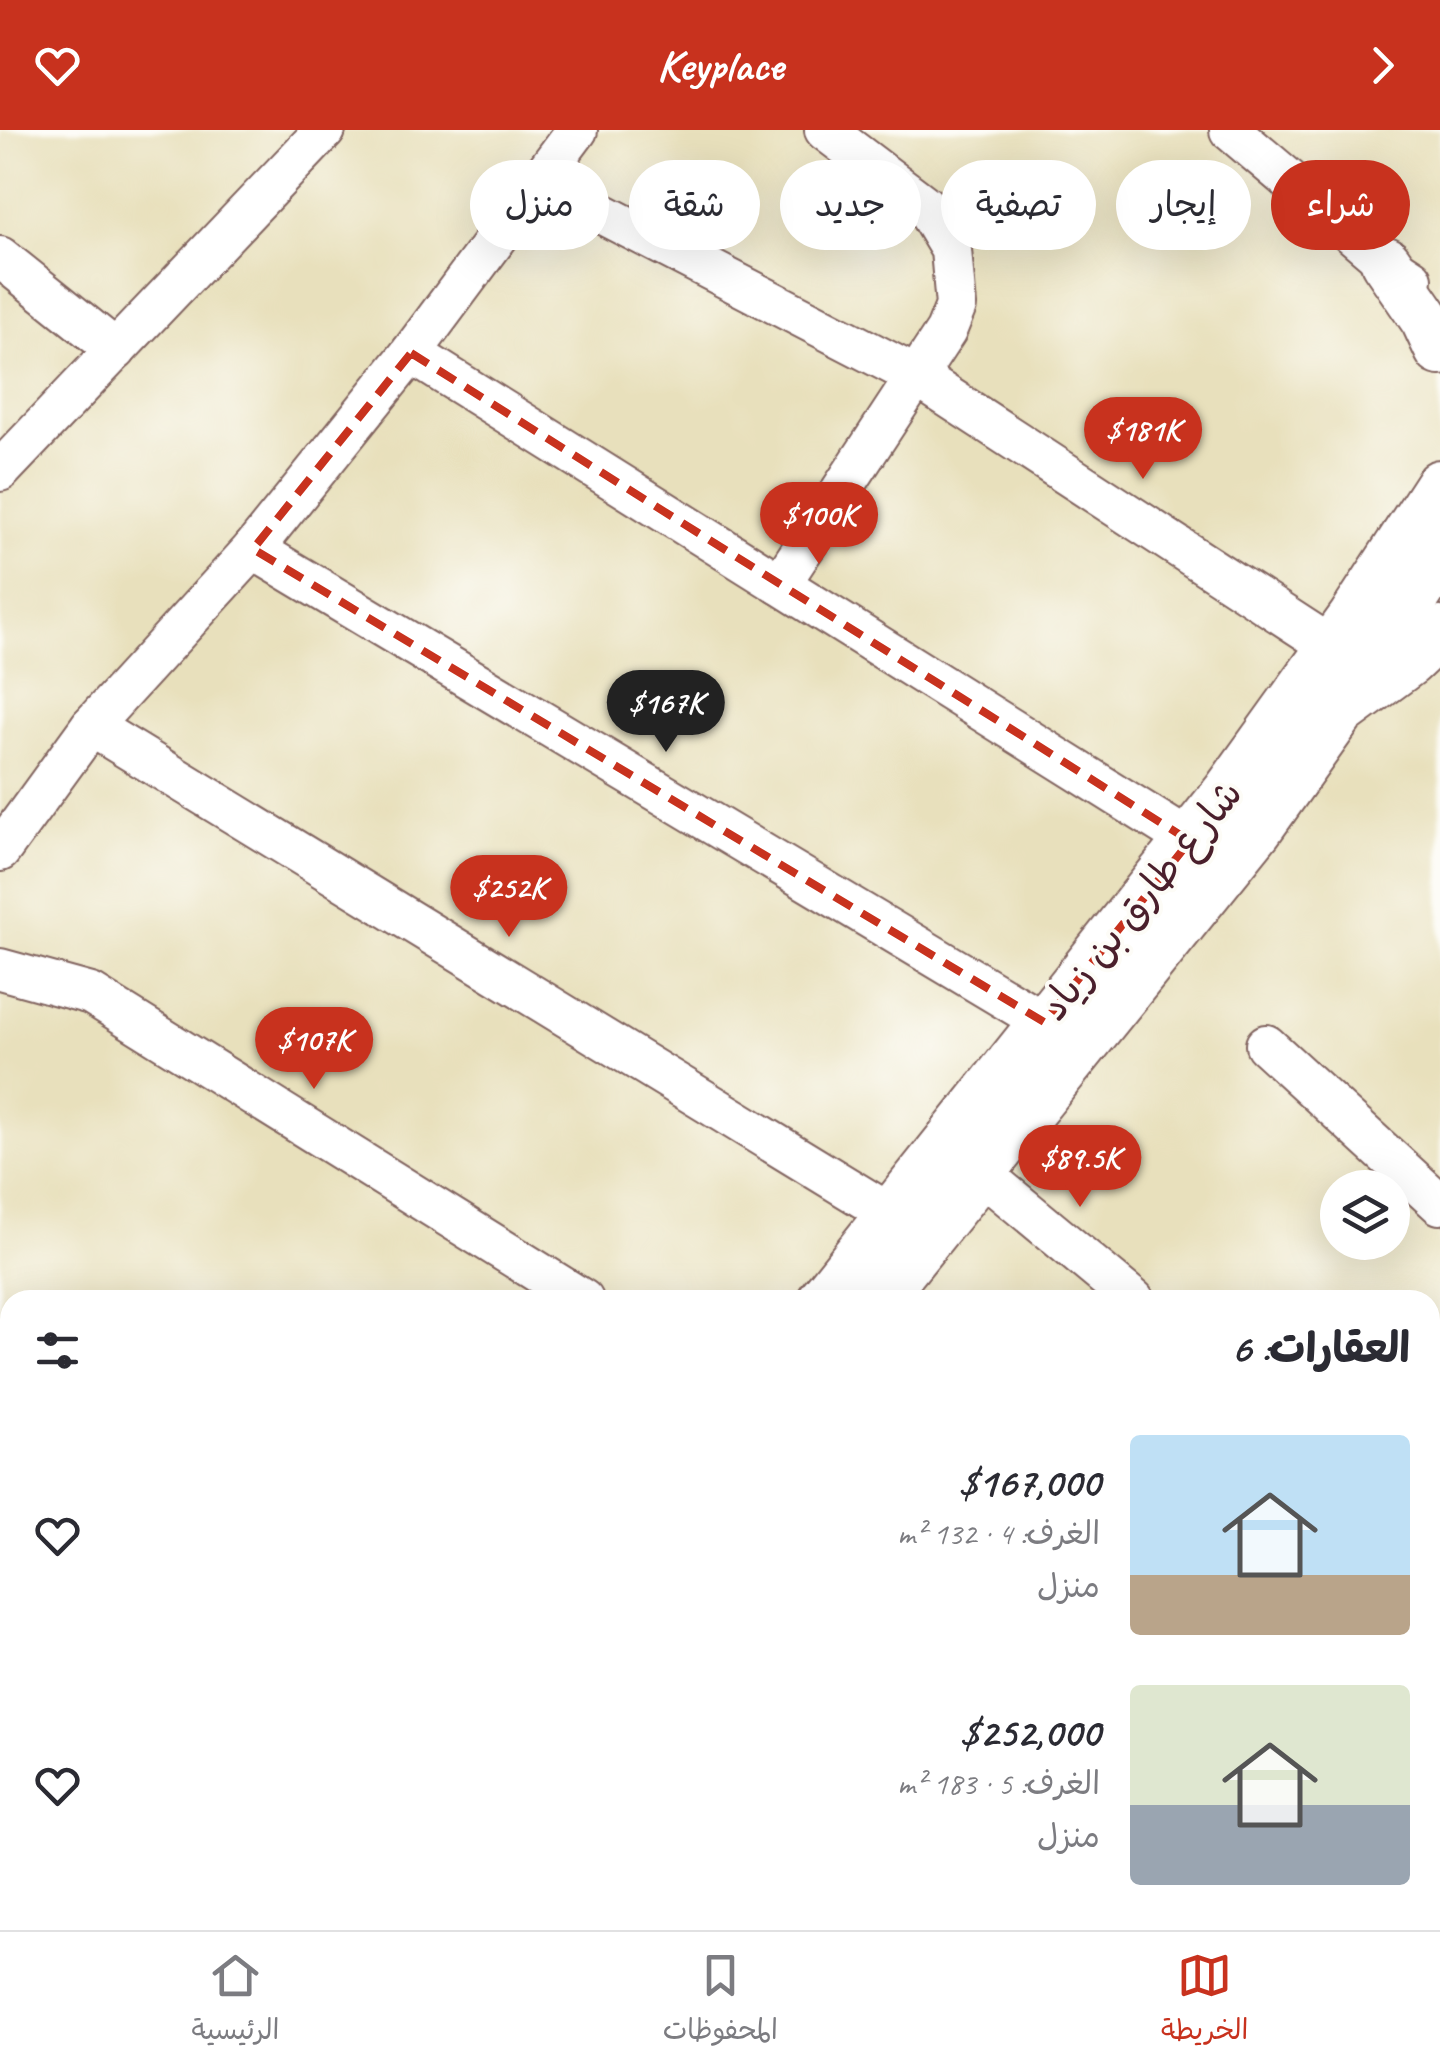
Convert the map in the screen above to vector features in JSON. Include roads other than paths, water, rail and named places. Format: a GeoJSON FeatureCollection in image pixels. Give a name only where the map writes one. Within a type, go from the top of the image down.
{"type":"FeatureCollection","features":[{"type":"Feature","properties":{"kind":"main road"},"geometry":{"type":"LineString","coordinates":[[1386,262],[1426,320],[1440,350]]}},
{"type":"Feature","properties":{"kind":"main road","name":"شارع طارق بن زياد"},"geometry":{"type":"LineString","coordinates":[[831,1290],[1190,841],[1332,647],[1440,486]]}},
{"type":"Feature","properties":{"kind":"main road"},"geometry":{"type":"LineString","coordinates":[[1341,711],[1440,557]]}},
{"type":"Feature","properties":{"kind":"main road","name":"شارع طارق بن زياد"},"geometry":{"type":"LineString","coordinates":[[885,1290],[1257,828],[1341,711],[1410,661],[1440,632]]}},
{"type":"Feature","properties":{"kind":"street"},"geometry":{"type":"LineString","coordinates":[[0,471],[325,130]]}},
{"type":"Feature","properties":{"kind":"street"},"geometry":{"type":"LineString","coordinates":[[554,160],[577,130]]}},
{"type":"Feature","properties":{"kind":"street"},"geometry":{"type":"LineString","coordinates":[[780,584],[946,331],[956,306],[951,250],[924,205],[825,130]]}},
{"type":"Feature","properties":{"kind":"street"},"geometry":{"type":"LineString","coordinates":[[1230,130],[1386,262],[1440,297]]}},
{"type":"Feature","properties":{"kind":"street"},"geometry":{"type":"LineString","coordinates":[[609,217],[916,376],[1332,647]]}},
{"type":"Feature","properties":{"kind":"street"},"geometry":{"type":"LineString","coordinates":[[0,851],[92,726],[253,548],[411,353],[487,250]]}},
{"type":"Feature","properties":{"kind":"street"},"geometry":{"type":"LineString","coordinates":[[0,256],[116,350]]}},
{"type":"Feature","properties":{"kind":"street"},"geometry":{"type":"LineString","coordinates":[[411,353],[1190,841]]}},
{"type":"Feature","properties":{"kind":"street"},"geometry":{"type":"LineString","coordinates":[[253,548],[1044,1022]]}},
{"type":"Feature","properties":{"kind":"street"},"geometry":{"type":"LineString","coordinates":[[92,726],[890,1214]]}},
{"type":"Feature","properties":{"kind":"street"},"geometry":{"type":"LineString","coordinates":[[3,974],[91,994],[567,1290]]}},
{"type":"Feature","properties":{"kind":"street"},"geometry":{"type":"LineString","coordinates":[[1266,1046],[1440,1204]]}},
{"type":"Feature","properties":{"kind":"street"},"geometry":{"type":"LineString","coordinates":[[982,1174],[1122,1290]]}}]}
